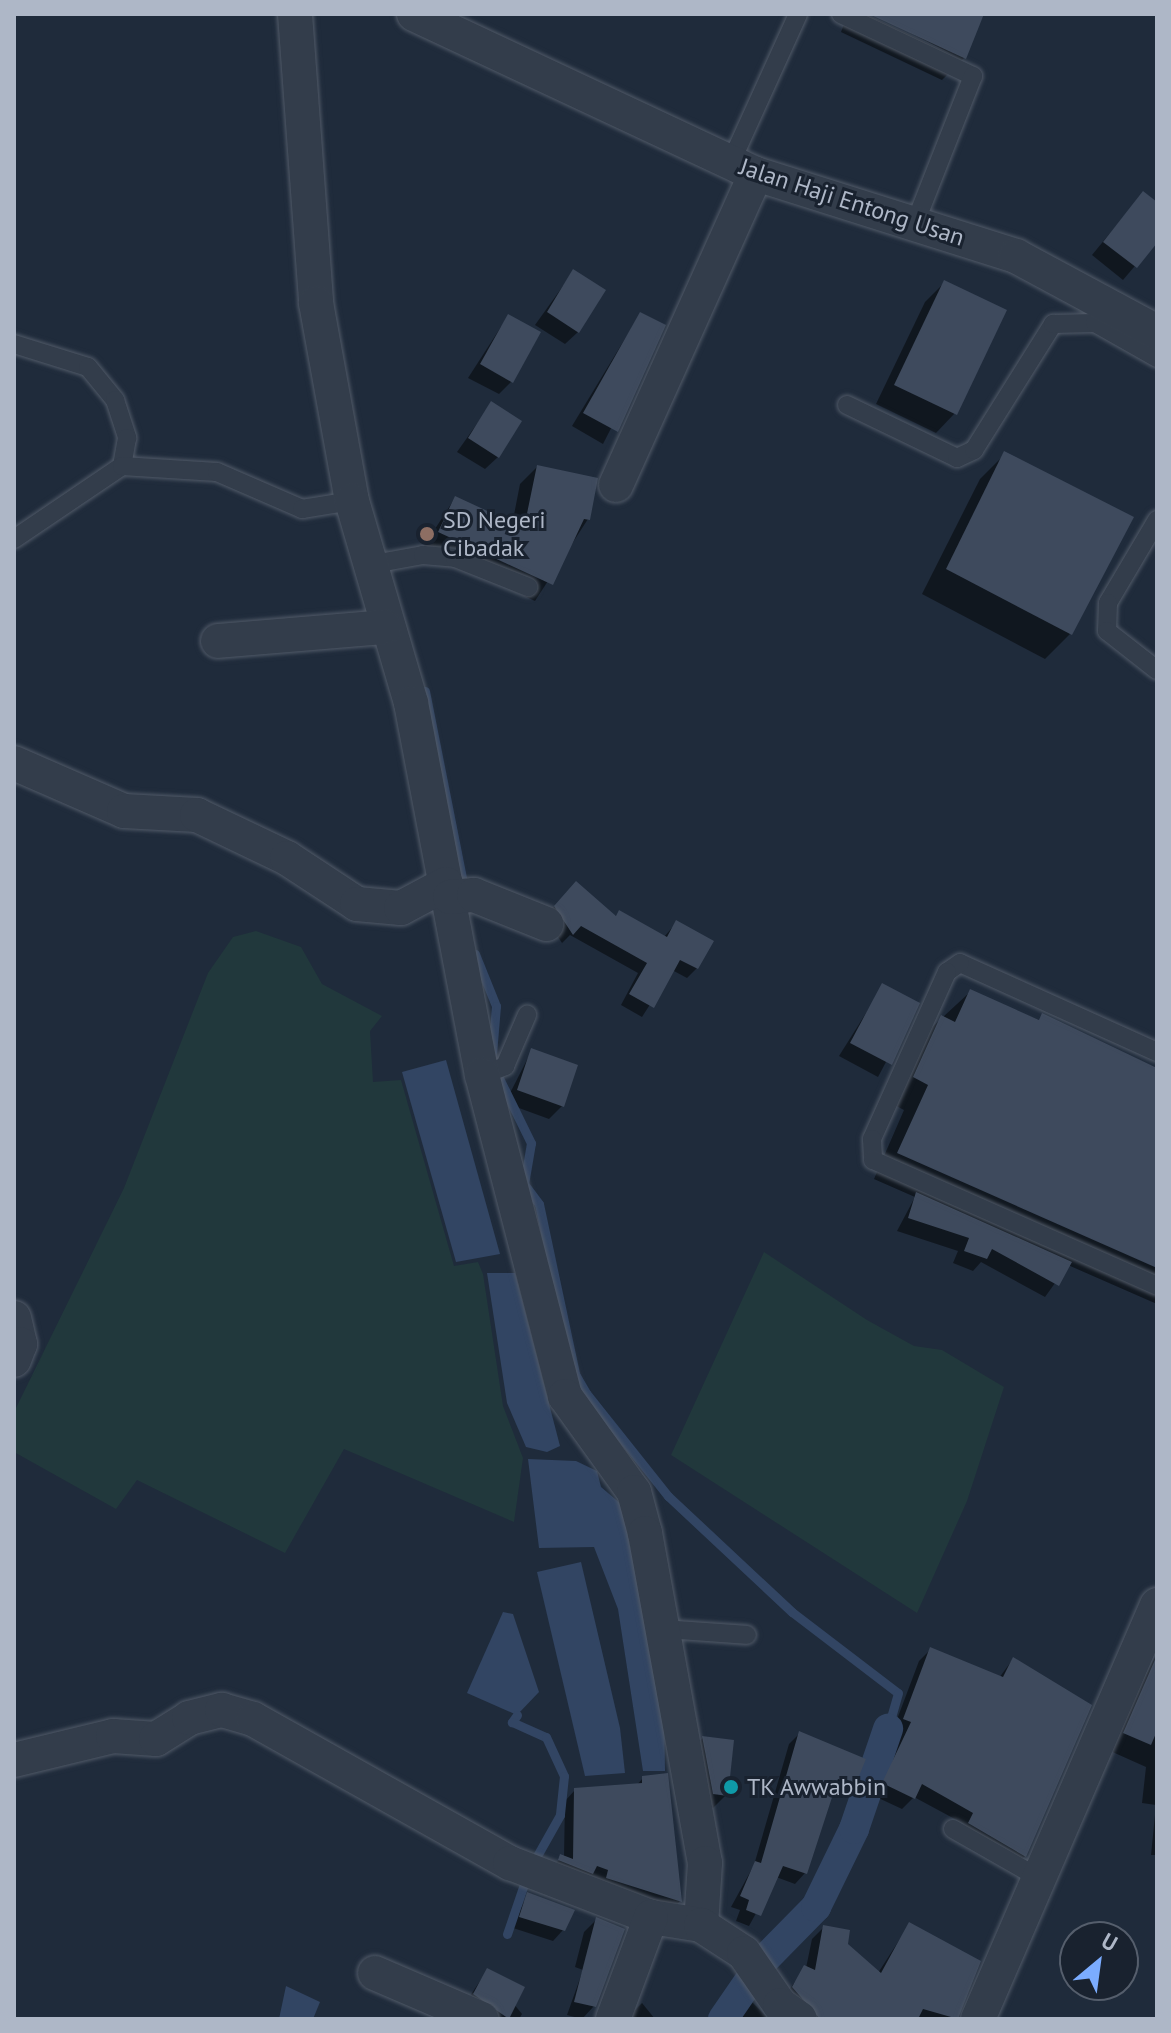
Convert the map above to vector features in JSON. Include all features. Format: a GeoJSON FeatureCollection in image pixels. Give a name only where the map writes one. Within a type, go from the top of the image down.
{"type":"FeatureCollection","features":[{"type":"Feature","properties":{"kind":"street"},"geometry":{"type":"LineString","coordinates":[[295,14],[316,303],[352,501],[384,627],[411,703],[457,893],[565,1396],[634,1492],[664,1629],[705,1863],[701,1925]]}},
{"type":"Feature","properties":{"kind":"street","name":"Jalan Haji Entong Usan"},"geometry":{"type":"LineString","coordinates":[[414,14],[744,168],[1016,256],[1157,332]]}},
{"type":"Feature","properties":{"kind":"street"},"geometry":{"type":"LineString","coordinates":[[616,485],[744,168]]}},
{"type":"Feature","properties":{"kind":"street"},"geometry":{"type":"LineString","coordinates":[[218,641],[384,627]]}},
{"type":"Feature","properties":{"kind":"street"},"geometry":{"type":"LineString","coordinates":[[14,763],[124,811],[197,815],[287,858],[357,904],[401,908],[457,893],[546,924]]}},
{"type":"Feature","properties":{"kind":"street"},"geometry":{"type":"LineString","coordinates":[[14,1318],[20,1344],[14,1360]]}},
{"type":"Feature","properties":{"kind":"street"},"geometry":{"type":"LineString","coordinates":[[978,2019],[1157,1605]]}},
{"type":"Feature","properties":{"kind":"street"},"geometry":{"type":"LineString","coordinates":[[14,1760],[113,1736],[156,1739],[189,1718],[222,1710],[253,1719],[510,1863],[651,1917],[701,1925],[752,1963],[800,2019]]}},
{"type":"Feature","properties":{"kind":"street"},"geometry":{"type":"LineString","coordinates":[[613,2019],[651,1917]]}},
{"type":"Feature","properties":{"kind":"street"},"geometry":{"type":"LineString","coordinates":[[375,1973],[482,2019]]}},
{"type":"Feature","properties":{"kind":"lane"},"geometry":{"type":"LineString","coordinates":[[744,168],[798,14]]}},
{"type":"Feature","properties":{"kind":"lane"},"geometry":{"type":"LineString","coordinates":[[841,14],[973,76],[915,223]]}},
{"type":"Feature","properties":{"kind":"lane"},"geometry":{"type":"LineString","coordinates":[[847,405],[957,458],[974,450],[1053,324],[1095,323],[1157,358]]}},
{"type":"Feature","properties":{"kind":"lane"},"geometry":{"type":"LineString","coordinates":[[14,344],[68,359],[100,380],[122,416],[122,466]]}},
{"type":"Feature","properties":{"kind":"lane"},"geometry":{"type":"LineString","coordinates":[[14,539],[122,466],[217,472],[302,509],[352,501]]}},
{"type":"Feature","properties":{"kind":"lane"},"geometry":{"type":"LineString","coordinates":[[1157,520],[1108,603],[1107,631],[1157,670]]}},
{"type":"Feature","properties":{"kind":"lane"},"geometry":{"type":"LineString","coordinates":[[368,565],[423,555],[455,558],[528,587]]}},
{"type":"Feature","properties":{"kind":"lane"},"geometry":{"type":"LineString","coordinates":[[1157,1052],[960,963],[947,972],[872,1139],[873,1160],[1157,1286]]}},
{"type":"Feature","properties":{"kind":"lane"},"geometry":{"type":"LineString","coordinates":[[493,1071],[527,1015]]}},
{"type":"Feature","properties":{"kind":"lane"},"geometry":{"type":"LineString","coordinates":[[664,1629],[747,1635]]}},
{"type":"Feature","properties":{"kind":"lane"},"geometry":{"type":"LineString","coordinates":[[953,1829],[1039,1878]]}},
{"type":"Feature","properties":{"kind":"green space"},"geometry":{"type":"Polygon","coordinates":[[[256,931],[301,947],[322,984],[382,1016],[370,1031],[373,1082],[401,1080],[454,1266],[478,1262],[483,1274],[503,1406],[523,1458],[514,1522],[344,1449],[285,1553],[137,1480],[116,1509],[14,1452],[14,1412],[124,1188],[208,973],[233,937],[256,931]]]}},
{"type":"Feature","properties":{"kind":"green space"},"geometry":{"type":"Polygon","coordinates":[[[764,1252],[867,1320],[914,1346],[942,1350],[1004,1387],[967,1501],[917,1613],[671,1455],[764,1252]]]}},
{"type":"Feature","properties":{"kind":"water"},"geometry":{"type":"Polygon","coordinates":[[[446,1060],[500,1254],[456,1262],[402,1072],[446,1060]]]}},
{"type":"Feature","properties":{"kind":"water"},"geometry":{"type":"Polygon","coordinates":[[[487,1273],[515,1273],[560,1446],[547,1452],[526,1447],[507,1403],[487,1273]]]}},
{"type":"Feature","properties":{"kind":"water"},"geometry":{"type":"Polygon","coordinates":[[[528,1459],[576,1461],[597,1471],[601,1487],[621,1504],[664,1706],[665,1771],[643,1771],[618,1609],[594,1547],[539,1548],[528,1459]]]}},
{"type":"Feature","properties":{"kind":"water"},"geometry":{"type":"Polygon","coordinates":[[[581,1562],[620,1728],[625,1773],[585,1776],[537,1572],[581,1562]]]}},
{"type":"Feature","properties":{"kind":"water"},"geometry":{"type":"Polygon","coordinates":[[[503,1612],[513,1614],[539,1692],[517,1715],[467,1693],[503,1612]]]}},
{"type":"Feature","properties":{"kind":"water"},"geometry":{"type":"Polygon","coordinates":[[[286,1986],[320,2002],[313,2019],[279,2019],[286,1986]]]}},
{"type":"Feature","properties":{"kind":"building"},"geometry":{"type":"Polygon","coordinates":[[[869,14],[984,14],[966,59],[869,14]]]}},
{"type":"Feature","properties":{"kind":"building"},"geometry":{"type":"Polygon","coordinates":[[[1143,191],[1157,202],[1157,243],[1137,268],[1103,242],[1143,191]]]}},
{"type":"Feature","properties":{"kind":"building"},"geometry":{"type":"Polygon","coordinates":[[[573,269],[606,290],[579,333],[547,312],[573,269]]]}},
{"type":"Feature","properties":{"kind":"building"},"geometry":{"type":"Polygon","coordinates":[[[944,280],[1007,310],[957,415],[894,385],[944,280]]]}},
{"type":"Feature","properties":{"kind":"building"},"geometry":{"type":"Polygon","coordinates":[[[640,312],[666,325],[618,432],[583,413],[640,312]]]}},
{"type":"Feature","properties":{"kind":"building"},"geometry":{"type":"Polygon","coordinates":[[[508,314],[541,332],[513,383],[480,364],[508,314]]]}},
{"type":"Feature","properties":{"kind":"building"},"geometry":{"type":"Polygon","coordinates":[[[491,401],[522,421],[499,458],[468,438],[491,401]]]}},
{"type":"Feature","properties":{"kind":"building"},"geometry":{"type":"Polygon","coordinates":[[[1004,451],[1134,517],[1072,635],[946,569],[1004,451]]]}},
{"type":"Feature","properties":{"kind":"building"},"geometry":{"type":"Polygon","coordinates":[[[537,465],[598,478],[590,520],[584,519],[553,585],[438,532],[455,496],[524,528],[537,465]]]}},
{"type":"Feature","properties":{"kind":"building"},"geometry":{"type":"Polygon","coordinates":[[[576,881],[616,916],[619,910],[667,937],[676,920],[714,941],[698,969],[680,960],[654,1008],[629,994],[647,963],[581,926],[573,935],[554,906],[576,881]]]}},
{"type":"Feature","properties":{"kind":"building"},"geometry":{"type":"Polygon","coordinates":[[[882,983],[920,1003],[892,1065],[850,1043],[882,983]]]}},
{"type":"Feature","properties":{"kind":"building"},"geometry":{"type":"Polygon","coordinates":[[[970,989],[1039,1020],[1042,1013],[1157,1068],[1157,1268],[897,1153],[928,1085],[913,1077],[941,1015],[955,1022],[970,989]]]}},
{"type":"Feature","properties":{"kind":"building"},"geometry":{"type":"Polygon","coordinates":[[[531,1048],[578,1065],[564,1107],[517,1090],[531,1048]]]}},
{"type":"Feature","properties":{"kind":"building"},"geometry":{"type":"Polygon","coordinates":[[[916,1192],[1072,1262],[1059,1286],[992,1249],[987,1259],[964,1251],[969,1238],[908,1218],[916,1192]]]}},
{"type":"Feature","properties":{"kind":"building"},"geometry":{"type":"Polygon","coordinates":[[[930,1647],[1003,1677],[1013,1657],[1092,1705],[1026,1857],[968,1823],[973,1813],[922,1784],[915,1799],[882,1783],[911,1722],[903,1719],[930,1647]]]}},
{"type":"Feature","properties":{"kind":"building"},"geometry":{"type":"Polygon","coordinates":[[[1157,1655],[1157,1731],[1151,1745],[1123,1733],[1157,1655]]]}},
{"type":"Feature","properties":{"kind":"building"},"geometry":{"type":"Polygon","coordinates":[[[799,1731],[866,1759],[855,1786],[838,1779],[807,1874],[783,1866],[761,1916],[746,1910],[749,1900],[740,1896],[755,1861],[761,1863],[799,1731]]]}},
{"type":"Feature","properties":{"kind":"building"},"geometry":{"type":"Polygon","coordinates":[[[702,1736],[734,1740],[728,1796],[713,1794],[702,1736]]]}},
{"type":"Feature","properties":{"kind":"building"},"geometry":{"type":"Polygon","coordinates":[[[668,1773],[682,1902],[606,1878],[608,1870],[597,1866],[593,1874],[558,1860],[560,1854],[573,1859],[574,1788],[642,1783],[642,1776],[668,1773]]]}},
{"type":"Feature","properties":{"kind":"building"},"geometry":{"type":"Polygon","coordinates":[[[527,1892],[575,1910],[565,1931],[519,1917],[527,1892]]]}},
{"type":"Feature","properties":{"kind":"building"},"geometry":{"type":"Polygon","coordinates":[[[596,1917],[625,1929],[596,2007],[574,2002],[596,1917]]]}},
{"type":"Feature","properties":{"kind":"building"},"geometry":{"type":"Polygon","coordinates":[[[909,1922],[981,1961],[958,2019],[923,2009],[918,2019],[820,2019],[792,1987],[804,1965],[815,1970],[823,1925],[850,1930],[848,1944],[881,1973],[909,1922]]]}},
{"type":"Feature","properties":{"kind":"building"},"geometry":{"type":"Polygon","coordinates":[[[487,1968],[525,1987],[509,2019],[473,1994],[487,1968]]]}},
{"type":"Feature","properties":{"kind":"waterway"},"geometry":{"type":"LineString","coordinates":[[425,691],[464,888]]}},
{"type":"Feature","properties":{"kind":"waterway"},"geometry":{"type":"LineString","coordinates":[[475,954],[496,1006],[492,1054]]}},
{"type":"Feature","properties":{"kind":"waterway"},"geometry":{"type":"LineString","coordinates":[[498,1076],[531,1143],[524,1184],[539,1204],[575,1374],[586,1393],[668,1496],[792,1612],[898,1693],[888,1729]]}},
{"type":"Feature","properties":{"kind":"waterway"},"geometry":{"type":"LineString","coordinates":[[517,1715],[512,1722],[546,1737],[564,1776],[560,1815],[533,1863]]}},
{"type":"Feature","properties":{"kind":"waterway"},"geometry":{"type":"LineString","coordinates":[[723,2019],[763,1961],[816,1907],[854,1829],[888,1729]]}},
{"type":"Feature","properties":{"kind":"waterway"},"geometry":{"type":"LineString","coordinates":[[507,1934],[524,1884]]}},
{"type":"Feature","properties":{"kind":"place","name":"SD Negeri Cibadak"},"geometry":{"type":"Point","coordinates":[427,534]}},
{"type":"Feature","properties":{"kind":"place","name":"TK Awwabbin"},"geometry":{"type":"Point","coordinates":[731,1787]}}]}
